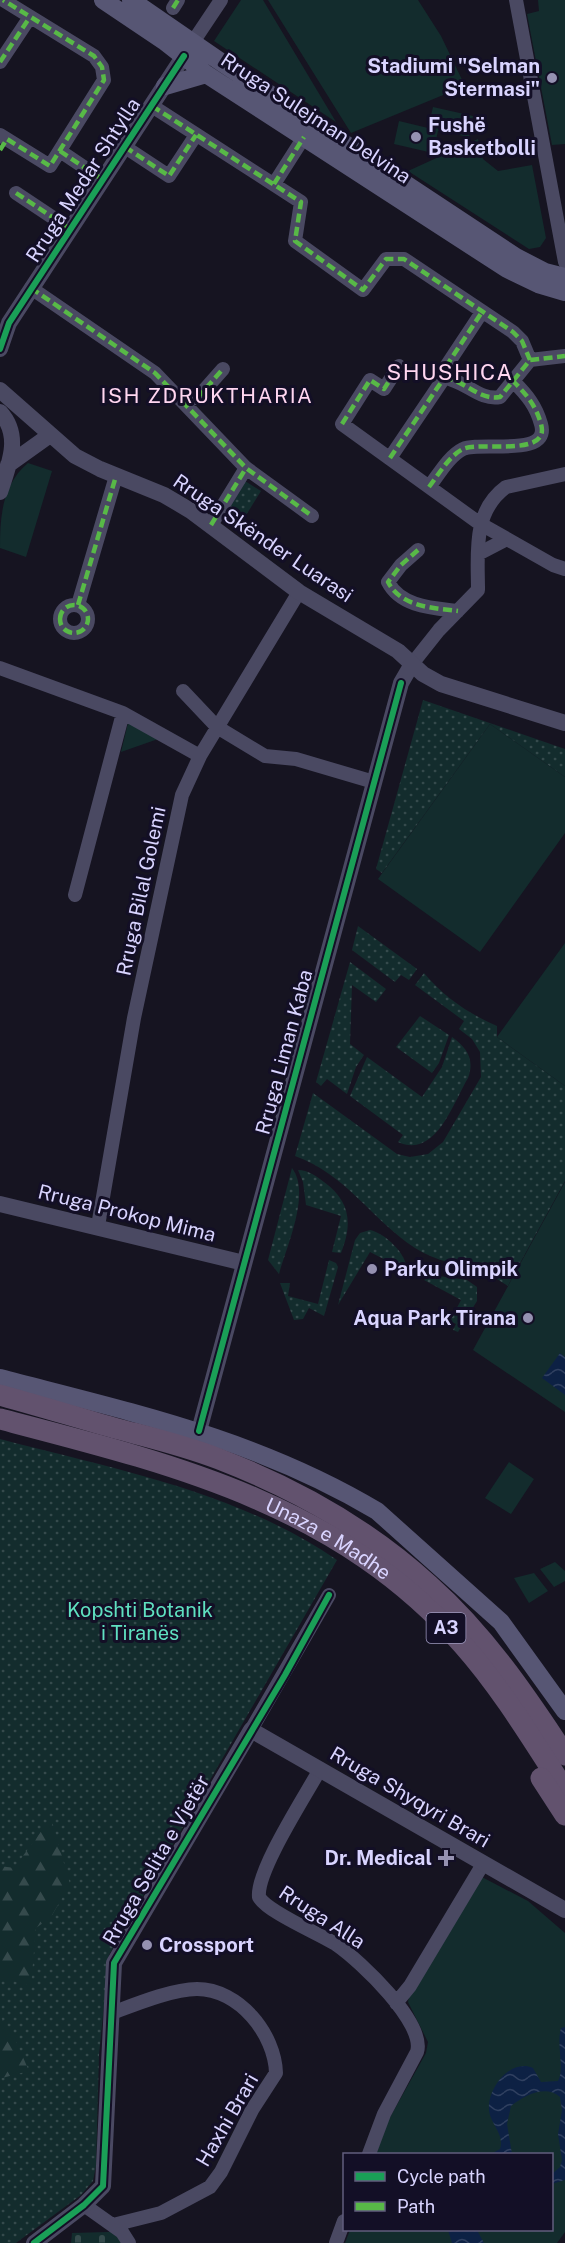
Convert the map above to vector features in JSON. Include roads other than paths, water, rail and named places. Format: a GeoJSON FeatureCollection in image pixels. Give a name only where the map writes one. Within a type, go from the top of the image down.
{"type":"FeatureCollection","features":[{"type":"Feature","properties":{"kind":"highway","name":"Unaza e Madhe"},"geometry":{"type":"LineString","coordinates":[[0,1395],[217,1458],[304,1509],[370,1539],[428,1584],[449,1604],[513,1678],[565,1755]]}},
{"type":"Feature","properties":{"kind":"highway","name":"Unaza e Madhe"},"geometry":{"type":"LineString","coordinates":[[0,1419],[187,1471],[257,1497],[304,1509],[332,1536],[380,1570],[428,1610],[462,1644],[514,1712],[565,1790]]}},
{"type":"Feature","properties":{"kind":"highway"},"geometry":{"type":"LineString","coordinates":[[565,1730],[522,1665],[447,1589],[327,1503],[304,1509],[305,1528],[380,1582],[447,1647],[484,1692],[565,1815]]}},
{"type":"Feature","properties":{"kind":"main road","name":"Rruga Sulejman Delvina"},"geometry":{"type":"LineString","coordinates":[[103,0],[189,49],[509,262]]}},
{"type":"Feature","properties":{"kind":"main road","name":"Rruga Sulejman Delvina"},"geometry":{"type":"LineString","coordinates":[[131,0],[189,49],[206,74],[304,137],[509,262]]}},
{"type":"Feature","properties":{"kind":"main road"},"geometry":{"type":"LineString","coordinates":[[165,86],[206,74]]}},
{"type":"Feature","properties":{"kind":"main road"},"geometry":{"type":"LineString","coordinates":[[509,262],[565,277]]}},
{"type":"Feature","properties":{"kind":"main road"},"geometry":{"type":"LineString","coordinates":[[509,262],[538,284],[565,292]]}},
{"type":"Feature","properties":{"kind":"main road"},"geometry":{"type":"LineString","coordinates":[[0,1378],[199,1431],[306,1471],[377,1511],[501,1622],[565,1711]]}},
{"type":"Feature","properties":{"kind":"street"},"geometry":{"type":"LineString","coordinates":[[0,135],[50,166],[102,87],[102,67],[94,56],[3,0]]}},
{"type":"Feature","properties":{"kind":"street"},"geometry":{"type":"LineString","coordinates":[[189,49],[221,0]]}},
{"type":"Feature","properties":{"kind":"street"},"geometry":{"type":"LineString","coordinates":[[516,0],[565,262]]}},
{"type":"Feature","properties":{"kind":"street"},"geometry":{"type":"LineString","coordinates":[[0,62],[30,17]]}},
{"type":"Feature","properties":{"kind":"street","name":"Rruga Medar Shtylla"},"geometry":{"type":"LineString","coordinates":[[0,350],[3,324],[31,288],[189,49]]}},
{"type":"Feature","properties":{"kind":"street","name":"Rruga Medar Shtylla"},"geometry":{"type":"LineString","coordinates":[[152,106],[196,135]]}},
{"type":"Feature","properties":{"kind":"street"},"geometry":{"type":"LineString","coordinates":[[125,147],[169,176],[196,135],[301,202],[295,241],[363,290],[386,259],[404,259],[522,341],[530,360]]}},
{"type":"Feature","properties":{"kind":"street"},"geometry":{"type":"LineString","coordinates":[[274,184],[304,137]]}},
{"type":"Feature","properties":{"kind":"street"},"geometry":{"type":"LineString","coordinates":[[60,151],[103,180]]}},
{"type":"Feature","properties":{"kind":"street"},"geometry":{"type":"LineString","coordinates":[[551,192],[565,209]]}},
{"type":"Feature","properties":{"kind":"street","name":"Rruga Medar Shtylla"},"geometry":{"type":"LineString","coordinates":[[16,193],[70,230]]}},
{"type":"Feature","properties":{"kind":"street"},"geometry":{"type":"LineString","coordinates":[[31,288],[155,373],[246,468],[312,516]]}},
{"type":"Feature","properties":{"kind":"street"},"geometry":{"type":"LineString","coordinates":[[390,458],[444,378],[445,368],[482,312]]}},
{"type":"Feature","properties":{"kind":"street"},"geometry":{"type":"LineString","coordinates":[[444,378],[454,380],[490,399],[500,397],[530,360],[565,356]]}},
{"type":"Feature","properties":{"kind":"street"},"geometry":{"type":"LineString","coordinates":[[399,366],[384,389],[370,380],[342,424],[479,524],[553,566],[565,569]]}},
{"type":"Feature","properties":{"kind":"street"},"geometry":{"type":"LineString","coordinates":[[184,403],[200,395],[223,369]]}},
{"type":"Feature","properties":{"kind":"street"},"geometry":{"type":"LineString","coordinates":[[429,487],[449,461],[461,450],[472,446],[488,445],[514,447],[532,444],[540,438],[543,431],[538,413],[528,396],[514,382]]}},
{"type":"Feature","properties":{"kind":"street","name":"Rruga Skënder Luarasi"},"geometry":{"type":"LineString","coordinates":[[0,390],[75,456],[116,476],[164,495],[211,525],[299,592],[398,651],[423,674],[441,684],[565,723]]}},
{"type":"Feature","properties":{"kind":"street"},"geometry":{"type":"LineString","coordinates":[[0,412],[12,430],[8,465],[0,492]]}},
{"type":"Feature","properties":{"kind":"street"},"geometry":{"type":"LineString","coordinates":[[8,465],[50,435]]}},
{"type":"Feature","properties":{"kind":"street"},"geometry":{"type":"LineString","coordinates":[[211,525],[246,468]]}},
{"type":"Feature","properties":{"kind":"street"},"geometry":{"type":"LineString","coordinates":[[412,664],[478,590],[479,524],[498,493],[506,487],[565,474]]}},
{"type":"Feature","properties":{"kind":"street"},"geometry":{"type":"LineString","coordinates":[[78,605],[116,476]]}},
{"type":"Feature","properties":{"kind":"street"},"geometry":{"type":"LineString","coordinates":[[478,554],[507,539]]}},
{"type":"Feature","properties":{"kind":"street"},"geometry":{"type":"LineString","coordinates":[[418,550],[392,575],[388,582],[392,590],[418,606],[458,611]]}},
{"type":"Feature","properties":{"kind":"street","name":"Rruga Bilal Golemi"},"geometry":{"type":"LineString","coordinates":[[98,1226],[134,1018],[182,795],[200,756],[299,592]]}},
{"type":"Feature","properties":{"kind":"street","name":"Rruga Liman Kaba"},"geometry":{"type":"LineString","coordinates":[[199,1431],[401,683],[412,664]]}},
{"type":"Feature","properties":{"kind":"street"},"geometry":{"type":"LineString","coordinates":[[0,668],[123,713],[200,756]]}},
{"type":"Feature","properties":{"kind":"street"},"geometry":{"type":"LineString","coordinates":[[183,692],[217,727],[265,756],[296,759],[374,782]]}},
{"type":"Feature","properties":{"kind":"street"},"geometry":{"type":"LineString","coordinates":[[75,895],[123,713]]}},
{"type":"Feature","properties":{"kind":"street","name":"Rruga Prokop Mima"},"geometry":{"type":"LineString","coordinates":[[0,1204],[244,1263]]}},
{"type":"Feature","properties":{"kind":"street","name":"Rruga Selita e Vjetër"},"geometry":{"type":"LineString","coordinates":[[34,2243],[84,2205],[103,2186],[114,1963],[285,1675],[329,1595]]}},
{"type":"Feature","properties":{"kind":"street","name":"Rruga Shyqyri Brari"},"geometry":{"type":"LineString","coordinates":[[251,1730],[548,1898],[565,1910]]}},
{"type":"Feature","properties":{"kind":"street","name":"Rruga Alla"},"geometry":{"type":"LineString","coordinates":[[320,1769],[265,1869],[258,1890],[259,1897],[270,1908],[338,1946],[370,1974],[396,2003],[416,2032],[419,2045],[384,2114],[369,2153]]}},
{"type":"Feature","properties":{"kind":"street"},"geometry":{"type":"LineString","coordinates":[[396,2003],[410,1986],[483,1863]]}},
{"type":"Feature","properties":{"kind":"street"},"geometry":{"type":"LineString","coordinates":[[548,1898],[565,1894]]}},
{"type":"Feature","properties":{"kind":"street","name":"Haxhi Brari"},"geometry":{"type":"LineString","coordinates":[[112,2013],[184,1991],[198,1989],[222,1995],[250,2013],[260,2025],[272,2052],[276,2073],[273,2082],[252,2110],[222,2172],[210,2187],[161,2213],[113,2225]]}},
{"type":"Feature","properties":{"kind":"street"},"geometry":{"type":"LineString","coordinates":[[84,2205],[113,2225],[129,2243]]}},
{"type":"Feature","properties":{"kind":"street"},"geometry":{"type":"LineString","coordinates":[[336,2243],[343,2226]]}},
{"type":"Feature","properties":{"kind":"water"},"geometry":{"type":"Polygon","coordinates":[[[560,1353],[565,1357],[565,1395],[542,1378],[560,1353]]]}},
{"type":"Feature","properties":{"kind":"water"},"geometry":{"type":"Polygon","coordinates":[[[565,2027],[565,2180],[553,2184],[553,2173],[560,2167],[562,2160],[558,2134],[562,2110],[560,2097],[554,2093],[541,2091],[528,2095],[511,2106],[507,2124],[512,2153],[493,2153],[500,2149],[501,2139],[490,2115],[489,2102],[502,2077],[516,2067],[533,2068],[541,2082],[558,2081],[561,2070],[559,2042],[561,2028],[565,2027]]]}},
{"type":"Feature","properties":{"kind":"water"},"geometry":{"type":"Polygon","coordinates":[[[448,2231],[478,2231],[484,2243],[452,2243],[448,2231]]]}},
{"type":"Feature","properties":{"kind":"place","name":"Stadiumi \"Selman Stermasi\""},"geometry":{"type":"Point","coordinates":[552,78]}},
{"type":"Feature","properties":{"kind":"place","name":"Fushë Basketbolli"},"geometry":{"type":"Point","coordinates":[416,137]}},
{"type":"Feature","properties":{"kind":"place","name":"Parku Olimpik"},"geometry":{"type":"Point","coordinates":[372,1269]}},
{"type":"Feature","properties":{"kind":"place","name":"Aqua Park Tirana"},"geometry":{"type":"Point","coordinates":[528,1318]}},
{"type":"Feature","properties":{"kind":"place","name":"Dr. Medical"},"geometry":{"type":"Point","coordinates":[446,1858]}},
{"type":"Feature","properties":{"kind":"place","name":"Crossport"},"geometry":{"type":"Point","coordinates":[147,1945]}},
{"type":"Feature","properties":{"kind":"district","name":"SHUSHICA"},"geometry":{"type":"Point","coordinates":[450,372]}},
{"type":"Feature","properties":{"kind":"district","name":"ISH ZDRUKTHARIA"},"geometry":{"type":"Point","coordinates":[207,396]}},
{"type":"Feature","properties":{"kind":"park label","name":"Kopshti Botanik i Tiranës"},"geometry":{"type":"Point","coordinates":[140,1622]}}]}
